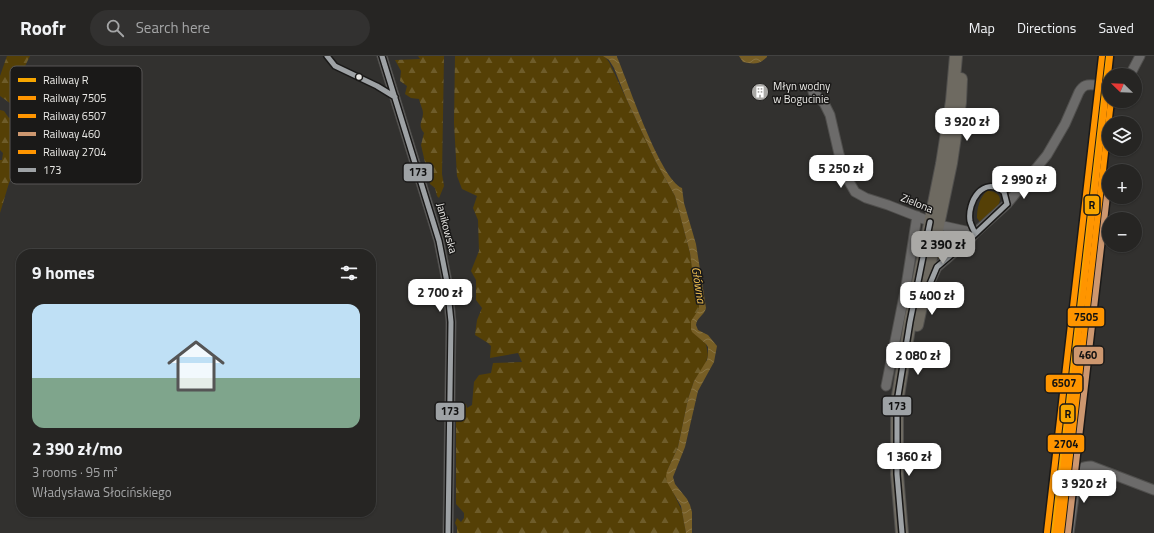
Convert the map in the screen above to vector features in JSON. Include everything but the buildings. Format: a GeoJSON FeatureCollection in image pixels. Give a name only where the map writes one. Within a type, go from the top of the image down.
{"type":"FeatureCollection","features":[{"type":"Feature","properties":{"kind":"main road"},"geometry":{"type":"LineString","coordinates":[[898,422],[908,362],[923,300],[949,120],[956,56]]}},
{"type":"Feature","properties":{"kind":"main road"},"geometry":{"type":"LineString","coordinates":[[902,533],[896,474],[898,422],[897,402],[903,362],[934,223],[951,163],[959,110],[961,81],[960,56]]}},
{"type":"Feature","properties":{"kind":"street","name":"Janikowska"},"geometry":{"type":"LineString","coordinates":[[382,56],[435,226],[447,282],[451,341],[448,533]]}},
{"type":"Feature","properties":{"kind":"street"},"geometry":{"type":"LineString","coordinates":[[1134,68],[1140,56]]}},
{"type":"Feature","properties":{"kind":"street"},"geometry":{"type":"LineString","coordinates":[[923,300],[937,267],[1007,204],[1046,155],[1060,134],[1082,86],[1088,84],[1095,85]]}},
{"type":"Feature","properties":{"kind":"street","name":"Zielona"},"geometry":{"type":"LineString","coordinates":[[813,92],[824,102],[830,115],[845,172],[855,192],[866,198],[934,223],[975,233]]}},
{"type":"Feature","properties":{"kind":"street"},"geometry":{"type":"LineString","coordinates":[[886,386],[906,286],[917,216]]}},
{"type":"Feature","properties":{"kind":"street"},"geometry":{"type":"LineString","coordinates":[[1069,533],[1077,475],[1084,466],[1091,466],[1154,490]]}},
{"type":"Feature","properties":{"kind":"green space"},"geometry":{"type":"Polygon","coordinates":[[[7,56],[30,56],[25,66],[10,66],[10,103],[0,96],[0,76],[7,56]]]}},
{"type":"Feature","properties":{"kind":"green space"},"geometry":{"type":"Polygon","coordinates":[[[418,56],[444,56],[442,174],[444,186],[439,198],[435,188],[430,184],[421,145],[424,133],[421,127],[423,111],[419,99],[411,98],[405,94],[407,86],[400,81],[401,71],[395,60],[420,59],[418,56]]]}},
{"type":"Feature","properties":{"kind":"green space"},"geometry":{"type":"Polygon","coordinates":[[[455,56],[604,56],[609,62],[656,162],[675,196],[690,253],[696,292],[699,301],[699,309],[691,325],[693,332],[706,344],[708,355],[705,365],[694,381],[688,399],[678,447],[667,471],[673,492],[682,511],[686,533],[457,533],[455,523],[457,518],[461,522],[464,518],[464,513],[456,504],[456,422],[460,409],[463,403],[466,404],[467,408],[472,405],[474,382],[479,375],[491,373],[493,363],[522,362],[518,353],[490,358],[491,346],[475,335],[477,320],[482,308],[476,300],[476,280],[471,271],[479,251],[478,220],[473,208],[477,196],[462,189],[457,176],[454,123],[455,56]]]}},
{"type":"Feature","properties":{"kind":"green space"},"geometry":{"type":"Polygon","coordinates":[[[0,110],[4,111],[9,118],[10,117],[10,181],[0,213],[0,160],[2,160],[3,153],[0,150],[0,110]]]}},
{"type":"Feature","properties":{"kind":"green space"},"geometry":{"type":"Polygon","coordinates":[[[987,191],[993,191],[996,193],[1000,201],[995,209],[980,222],[977,218],[978,207],[980,200],[987,191]]]}},
{"type":"Feature","properties":{"kind":"green space"},"geometry":{"type":"Polygon","coordinates":[[[942,234],[961,238],[963,240],[936,263],[942,234]]]}},
{"type":"Feature","properties":{"kind":"water","name":"Główna"},"geometry":{"type":"Polygon","coordinates":[[[603,56],[617,56],[645,128],[655,149],[673,181],[682,188],[684,203],[696,244],[706,308],[696,325],[698,330],[708,335],[717,346],[714,362],[698,391],[685,447],[673,477],[675,484],[690,505],[692,512],[692,533],[686,533],[681,506],[667,482],[666,476],[678,447],[688,399],[694,381],[707,360],[708,347],[692,332],[691,329],[691,321],[699,309],[699,301],[694,284],[690,253],[675,196],[656,162],[626,98],[614,68],[609,60],[603,56]]]}},
{"type":"Feature","properties":{"kind":"water"},"geometry":{"type":"Polygon","coordinates":[[[739,56],[767,57],[759,63],[753,63],[743,62],[739,56]]]}},
{"type":"Feature","properties":{"kind":"tunnel"},"geometry":{"type":"LineString","coordinates":[[1095,85],[1102,86]]}},
{"type":"Feature","properties":{"kind":"rail line","name":"6507"},"geometry":{"type":"LineString","coordinates":[[1047,532],[1102,56]]}},
{"type":"Feature","properties":{"kind":"rail line","name":"R"},"geometry":{"type":"LineString","coordinates":[[1054,533],[1109,56]]}},
{"type":"Feature","properties":{"kind":"rail line","name":"2704"},"geometry":{"type":"LineString","coordinates":[[1056,533],[1110,57]]}},
{"type":"Feature","properties":{"kind":"rail line","name":"7505"},"geometry":{"type":"LineString","coordinates":[[1061,533],[1110,108]]}},
{"type":"Feature","properties":{"kind":"rail line","name":"460"},"geometry":{"type":"LineString","coordinates":[[1068,533],[1106,204]]}},
{"type":"Feature","properties":{"kind":"transit line","name":"173"},"geometry":{"type":"LineString","coordinates":[[327,56],[335,66],[377,86],[395,97]]}},
{"type":"Feature","properties":{"kind":"transit line","name":"173"},"geometry":{"type":"LineString","coordinates":[[382,56],[439,241],[447,282],[451,322],[448,533]]}},
{"type":"Feature","properties":{"kind":"transit line","name":"173"},"geometry":{"type":"LineString","coordinates":[[975,233],[971,226],[970,214],[971,206],[978,193],[989,187],[996,188],[1004,192],[1007,204]]}},
{"type":"Feature","properties":{"kind":"transit line","name":"173"},"geometry":{"type":"LineString","coordinates":[[924,298],[937,267],[1007,204]]}},
{"type":"Feature","properties":{"kind":"transit line","name":"173"},"geometry":{"type":"LineString","coordinates":[[902,533],[897,474],[897,402],[910,322],[930,222]]}},
{"type":"Feature","properties":{"kind":"place","name":"Młyn wodny w Bogucinie"},"geometry":{"type":"Point","coordinates":[760,92]}}]}
